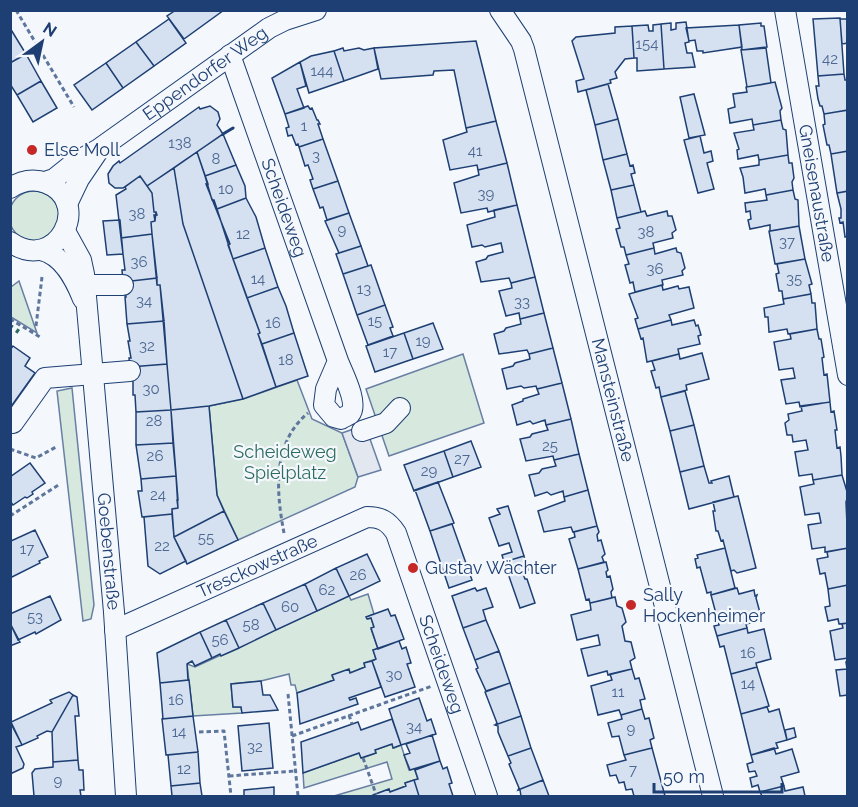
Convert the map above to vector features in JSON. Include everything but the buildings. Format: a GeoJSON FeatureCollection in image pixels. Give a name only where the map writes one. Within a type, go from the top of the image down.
{"type":"FeatureCollection","features":[{"type":"Feature","properties":{"kind":"street","name":"Eppendorfer Weg"},"geometry":{"type":"LineString","coordinates":[[10,188],[54,178],[74,162],[99,149],[269,28],[316,10]]}},
{"type":"Feature","properties":{"kind":"street","name":"Mansteinstraße"},"geometry":{"type":"LineString","coordinates":[[500,10],[524,48],[713,796]]}},
{"type":"Feature","properties":{"kind":"street","name":"Gneisenaustraße"},"geometry":{"type":"LineString","coordinates":[[785,10],[848,375]]}},
{"type":"Feature","properties":{"kind":"street","name":"Scheideweg"},"geometry":{"type":"LineString","coordinates":[[230,55],[338,361]]}},
{"type":"Feature","properties":{"kind":"street","name":"Eppendorfer Weg"},"geometry":{"type":"LineString","coordinates":[[65,231],[69,217],[67,204],[79,179],[99,149]]}},
{"type":"Feature","properties":{"kind":"street"},"geometry":{"type":"LineString","coordinates":[[10,167],[20,177],[37,181],[59,191],[67,204]]}},
{"type":"Feature","properties":{"kind":"street"},"geometry":{"type":"LineString","coordinates":[[22,250],[54,244],[65,231]]}},
{"type":"Feature","properties":{"kind":"street","name":"Goebenstraße"},"geometry":{"type":"LineString","coordinates":[[65,231],[81,260],[85,285],[115,630],[126,796]]}},
{"type":"Feature","properties":{"kind":"street","name":"Goebenstraße"},"geometry":{"type":"LineString","coordinates":[[22,250],[56,256],[79,288],[86,307]]}},
{"type":"Feature","properties":{"kind":"street"},"geometry":{"type":"LineString","coordinates":[[85,285],[123,285]]}},
{"type":"Feature","properties":{"kind":"street"},"geometry":{"type":"LineString","coordinates":[[13,423],[45,378],[130,371]]}},
{"type":"Feature","properties":{"kind":"street"},"geometry":{"type":"LineString","coordinates":[[362,431],[386,423],[400,408]]}},
{"type":"Feature","properties":{"kind":"street","name":"Tresckowstraße"},"geometry":{"type":"LineString","coordinates":[[115,630],[367,517],[382,519],[390,523],[396,533]]}},
{"type":"Feature","properties":{"kind":"street","name":"Scheideweg"},"geometry":{"type":"LineString","coordinates":[[396,533],[487,796]]}},
{"type":"Feature","properties":{"kind":"path"},"geometry":{"type":"LineString","coordinates":[[16,10],[74,107]]}},
{"type":"Feature","properties":{"kind":"path"},"geometry":{"type":"LineString","coordinates":[[36,326],[42,277]]}},
{"type":"Feature","properties":{"kind":"path"},"geometry":{"type":"LineString","coordinates":[[10,319],[40,337]]}},
{"type":"Feature","properties":{"kind":"path"},"geometry":{"type":"LineString","coordinates":[[284,533],[278,494],[280,458],[296,426],[314,408]]}},
{"type":"Feature","properties":{"kind":"path"},"geometry":{"type":"LineString","coordinates":[[10,449],[36,458],[56,447]]}},
{"type":"Feature","properties":{"kind":"path"},"geometry":{"type":"LineString","coordinates":[[10,516],[60,484]]}},
{"type":"Feature","properties":{"kind":"path"},"geometry":{"type":"LineString","coordinates":[[292,736],[433,686]]}},
{"type":"Feature","properties":{"kind":"path"},"geometry":{"type":"LineString","coordinates":[[288,694],[298,796]]}},
{"type":"Feature","properties":{"kind":"path"},"geometry":{"type":"LineString","coordinates":[[349,716],[352,724]]}},
{"type":"Feature","properties":{"kind":"path"},"geometry":{"type":"LineString","coordinates":[[199,732],[224,731],[231,796]]}},
{"type":"Feature","properties":{"kind":"path"},"geometry":{"type":"LineString","coordinates":[[363,758],[376,794]]}},
{"type":"Feature","properties":{"kind":"path"},"geometry":{"type":"LineString","coordinates":[[229,776],[296,771]]}},
{"type":"Feature","properties":{"kind":"green space"},"geometry":{"type":"Polygon","coordinates":[[[34,191],[48,195],[55,202],[59,216],[55,230],[48,237],[34,241],[20,237],[13,230],[9,216],[13,202],[20,195],[34,191]]]}},
{"type":"Feature","properties":{"kind":"green space"},"geometry":{"type":"Polygon","coordinates":[[[19,281],[37,333],[11,317],[11,287],[19,281]]]}},
{"type":"Feature","properties":{"kind":"green space"},"geometry":{"type":"Polygon","coordinates":[[[463,354],[484,423],[389,456],[366,389],[463,354]]]}},
{"type":"Feature","properties":{"kind":"green space","name":"Scheideweg Spielplatz"},"geometry":{"type":"Polygon","coordinates":[[[297,380],[312,419],[342,433],[358,477],[355,487],[238,540],[217,495],[209,406],[243,399],[297,380]]]}},
{"type":"Feature","properties":{"kind":"green space"},"geometry":{"type":"Polygon","coordinates":[[[72,388],[94,605],[91,619],[83,621],[57,391],[72,388]]]}},
{"type":"Feature","properties":{"kind":"green space"},"geometry":{"type":"Polygon","coordinates":[[[368,594],[374,614],[367,617],[371,618],[374,627],[371,629],[378,649],[373,650],[376,659],[364,663],[365,667],[350,673],[349,670],[332,676],[334,680],[297,693],[295,685],[291,685],[289,674],[261,681],[231,684],[233,707],[241,707],[242,713],[193,716],[187,664],[195,667],[349,596],[351,600],[368,594]]]}},
{"type":"Feature","properties":{"kind":"green space"},"geometry":{"type":"Polygon","coordinates":[[[392,744],[394,748],[401,745],[409,770],[414,768],[418,779],[405,783],[406,786],[390,792],[389,789],[373,796],[334,796],[392,779],[387,762],[304,788],[303,773],[359,753],[362,758],[392,744]]]}},
{"type":"Feature","properties":{"kind":"shaded area"},"geometry":{"type":"Polygon","coordinates":[[[365,425],[381,470],[358,477],[342,433],[365,425]]]}},
{"type":"Feature","properties":{"kind":"hedge"},"geometry":{"type":"LineString","coordinates":[[10,326],[22,334]]}},
{"type":"Feature","properties":{"kind":"wall"},"geometry":{"type":"LineString","coordinates":[[223,134],[233,128]]}},
{"type":"Feature","properties":{"kind":"place","name":"Else Moll"},"geometry":{"type":"Point","coordinates":[32,150]}},
{"type":"Feature","properties":{"kind":"place","name":"Gustav Wächter"},"geometry":{"type":"Point","coordinates":[413,568]}},
{"type":"Feature","properties":{"kind":"place","name":"Sally Hockenheimer"},"geometry":{"type":"Point","coordinates":[631,605]}}]}
